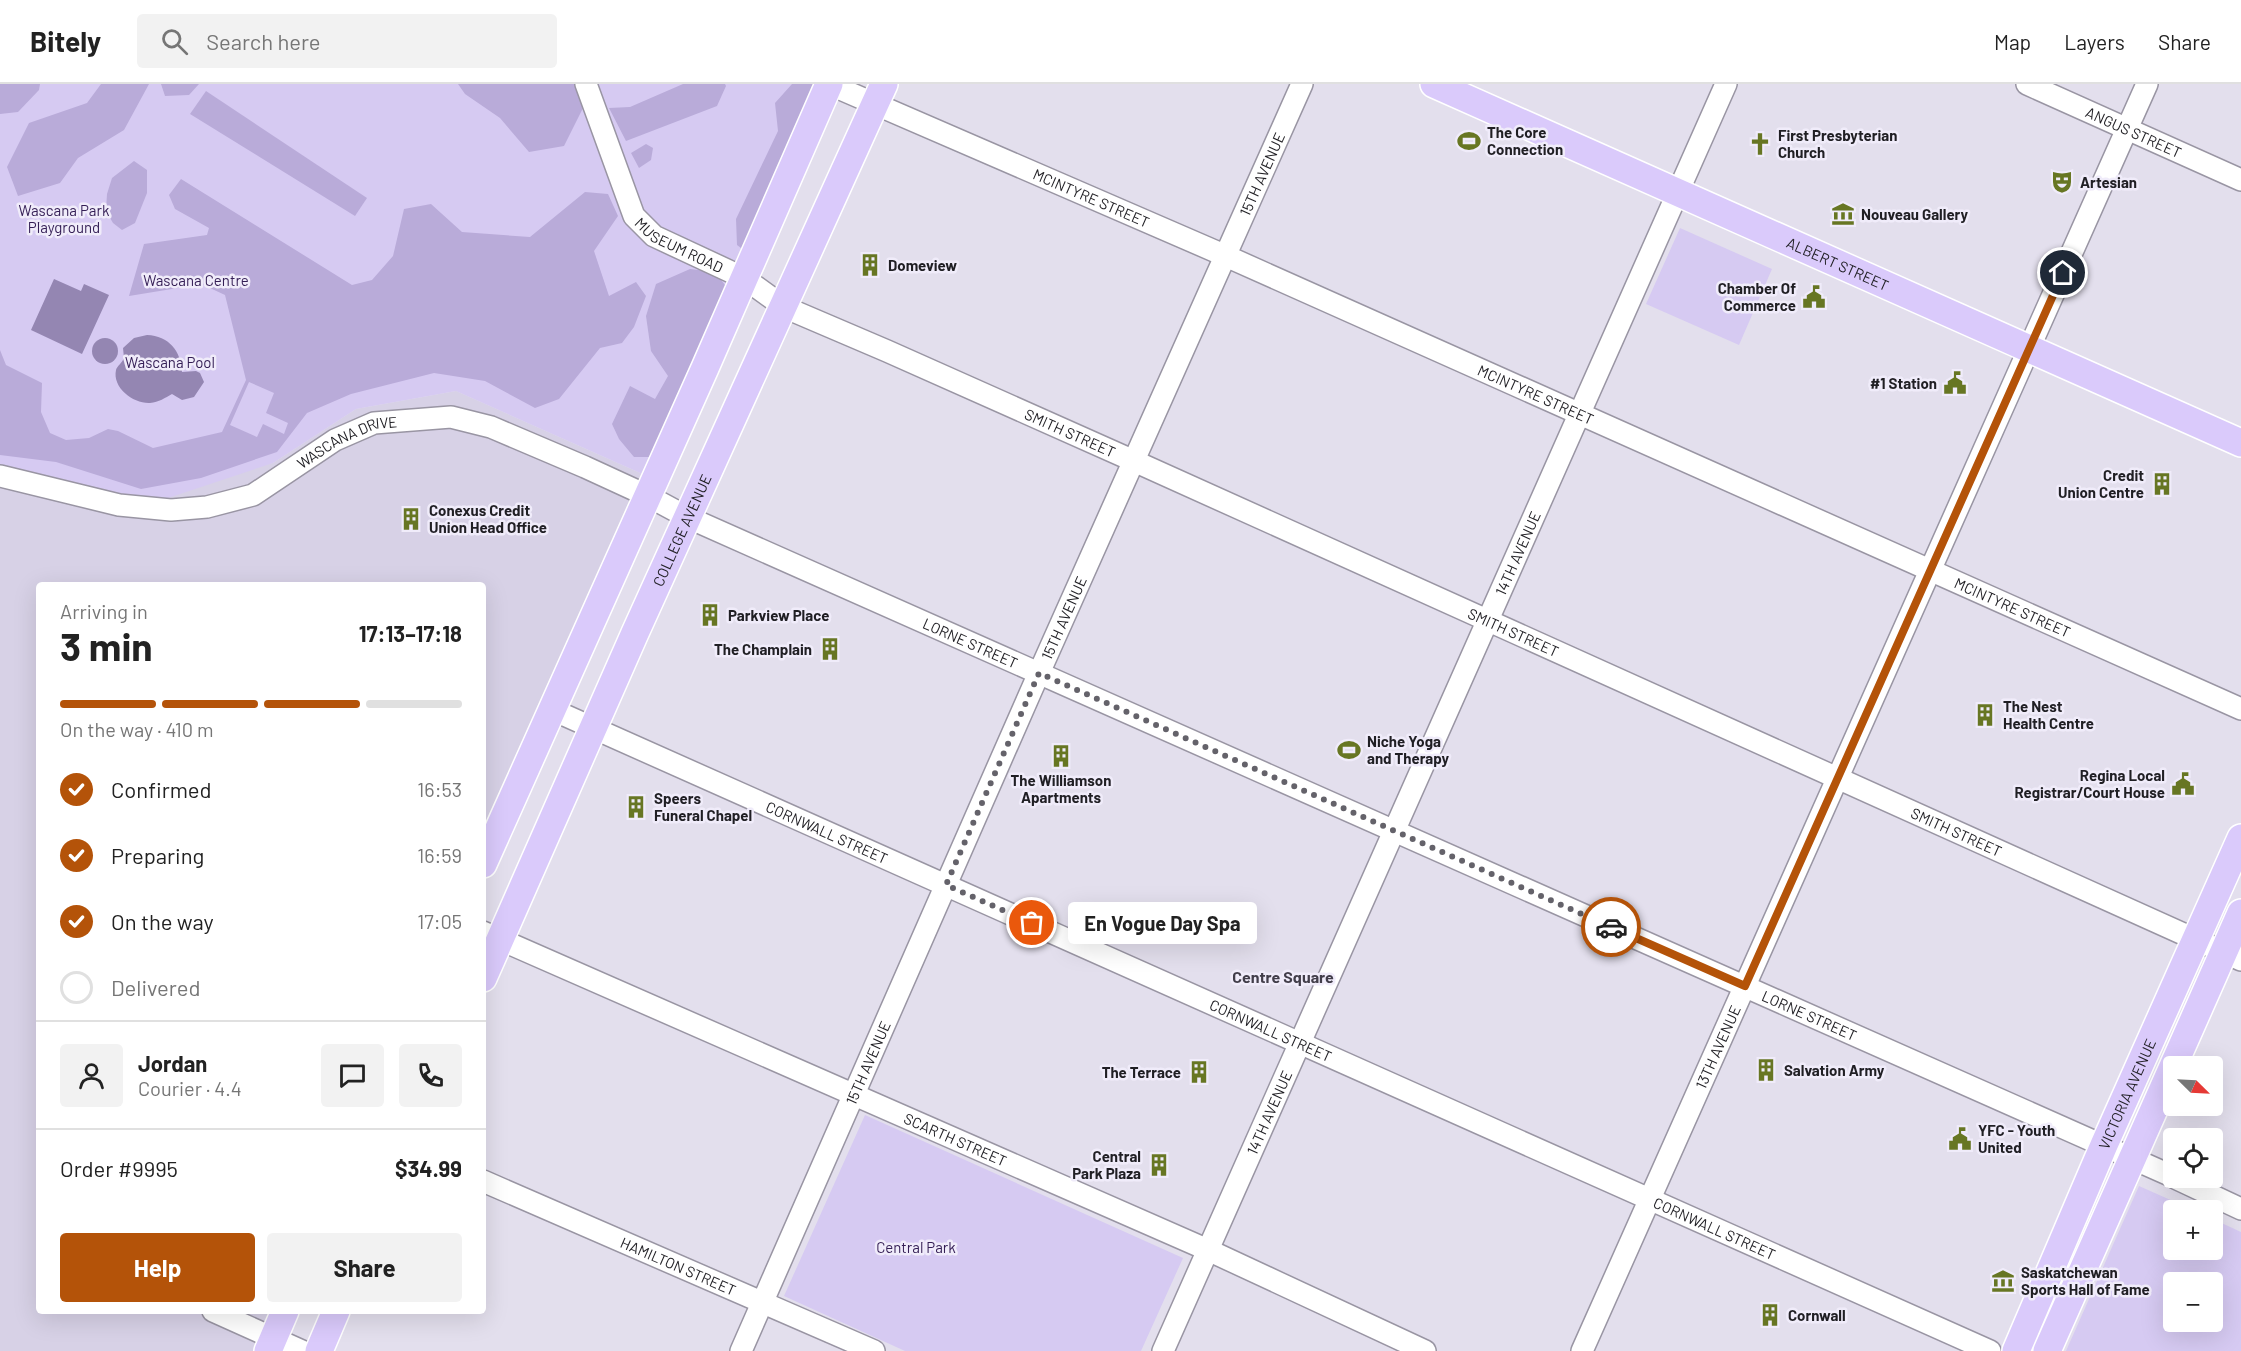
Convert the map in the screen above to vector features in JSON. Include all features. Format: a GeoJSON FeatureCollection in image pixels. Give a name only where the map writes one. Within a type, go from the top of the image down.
{"type":"FeatureCollection","features":[{"type":"Feature","properties":{"kind":"main road"},"geometry":{"type":"LineString","coordinates":[[486,857],[829,84]]}},
{"type":"Feature","properties":{"kind":"main road","name":"ALBERT STREET"},"geometry":{"type":"LineString","coordinates":[[1434,84],[2241,443]]}},
{"type":"Feature","properties":{"kind":"main road","name":"COLLEGE AVENUE"},"geometry":{"type":"LineString","coordinates":[[486,964],[492,936],[594,728],[879,94]]}},
{"type":"Feature","properties":{"kind":"main road","name":"VICTORIA AVENUE"},"geometry":{"type":"LineString","coordinates":[[2016,1351],[2104,1145],[2241,838]]}},
{"type":"Feature","properties":{"kind":"main road","name":"VICTORIA AVENUE"},"geometry":{"type":"LineString","coordinates":[[2047,1351],[2133,1158],[2233,956],[2241,913]]}},
{"type":"Feature","properties":{"kind":"main road"},"geometry":{"type":"LineString","coordinates":[[271,1345],[284,1314]]}},
{"type":"Feature","properties":{"kind":"main road"},"geometry":{"type":"LineString","coordinates":[[319,1351],[335,1314]]}},
{"type":"Feature","properties":{"kind":"street","name":"MUSEUM ROAD"},"geometry":{"type":"LineString","coordinates":[[586,84],[634,216],[654,236],[744,278],[784,307]]}},
{"type":"Feature","properties":{"kind":"street","name":"MCINTYRE STREET"},"geometry":{"type":"LineString","coordinates":[[829,84],[879,94],[1226,256],[2241,709]]}},
{"type":"Feature","properties":{"kind":"street","name":"15TH AVENUE"},"geometry":{"type":"LineString","coordinates":[[741,1351],[1039,673],[1302,84]]}},
{"type":"Feature","properties":{"kind":"street","name":"14TH AVENUE"},"geometry":{"type":"LineString","coordinates":[[1163,1351],[1726,84]]}},
{"type":"Feature","properties":{"kind":"street","name":"ANGUS STREET"},"geometry":{"type":"LineString","coordinates":[[2027,84],[2241,180]]}},
{"type":"Feature","properties":{"kind":"street","name":"13TH AVENUE"},"geometry":{"type":"LineString","coordinates":[[1582,1351],[2147,84]]}},
{"type":"Feature","properties":{"kind":"street","name":"SMITH STREET"},"geometry":{"type":"LineString","coordinates":[[784,307],[1134,461],[2233,956]]}},
{"type":"Feature","properties":{"kind":"street","name":"WASCANA DRIVE"},"geometry":{"type":"LineString","coordinates":[[0,476],[119,505],[171,510],[207,507],[253,495],[335,440],[374,423],[451,417],[491,427],[648,495],[687,517]]}},
{"type":"Feature","properties":{"kind":"street","name":"LORNE STREET"},"geometry":{"type":"LineString","coordinates":[[687,517],[2163,1172]]}},
{"type":"Feature","properties":{"kind":"street","name":"CORNWALL STREET"},"geometry":{"type":"LineString","coordinates":[[553,710],[1990,1351]]}},
{"type":"Feature","properties":{"kind":"street","name":"SCARTH STREET"},"geometry":{"type":"LineString","coordinates":[[492,936],[1208,1250],[1425,1351]]}},
{"type":"Feature","properties":{"kind":"street","name":"HAMILTON STREET"},"geometry":{"type":"LineString","coordinates":[[486,1182],[874,1351]]}},
{"type":"Feature","properties":{"kind":"street","name":"LORNE STREET"},"geometry":{"type":"LineString","coordinates":[[2197,1188],[2241,1209]]}},
{"type":"Feature","properties":{"kind":"street"},"geometry":{"type":"LineString","coordinates":[[218,1314],[271,1345],[302,1351]]}},
{"type":"Feature","properties":{"kind":"shaded area"},"geometry":{"type":"Polygon","coordinates":[[[54,279],[81,291],[84,284],[109,295],[82,354],[31,330],[54,279]]]}},
{"type":"Feature","properties":{"kind":"shaded area"},"geometry":{"type":"Polygon","coordinates":[[[147,335],[162,338],[172,346],[179,358],[182,372],[200,373],[204,382],[194,397],[182,400],[172,394],[156,402],[144,403],[131,398],[121,389],[117,383],[116,370],[124,358],[123,348],[134,338],[147,335]]]}},
{"type":"Feature","properties":{"kind":"shaded area"},"geometry":{"type":"Polygon","coordinates":[[[105,338],[114,342],[118,351],[114,360],[105,364],[96,360],[92,351],[96,342],[105,338]]]}},
{"type":"Feature","properties":{"kind":"shaded area"},"geometry":{"type":"Polygon","coordinates":[[[456,391],[647,476],[486,834],[486,582],[36,582],[36,1314],[271,1314],[254,1351],[0,1351],[0,486],[273,463],[356,409],[456,391]]]}},
{"type":"Feature","properties":{"kind":"green space","name":"Wascana Centre"},"geometry":{"type":"Polygon","coordinates":[[[0,84],[817,84],[647,476],[456,391],[356,409],[273,463],[117,515],[0,486],[0,84]]]}},
{"type":"Feature","properties":{"kind":"green space"},"geometry":{"type":"Polygon","coordinates":[[[0,84],[40,84],[39,90],[18,112],[0,114],[0,84]]]}},
{"type":"Feature","properties":{"kind":"green space"},"geometry":{"type":"Polygon","coordinates":[[[101,84],[149,84],[124,130],[78,158],[60,183],[18,196],[7,167],[29,123],[87,103],[101,84]]]}},
{"type":"Feature","properties":{"kind":"green space"},"geometry":{"type":"Polygon","coordinates":[[[161,84],[199,84],[189,95],[165,96],[161,84]]]}},
{"type":"Feature","properties":{"kind":"green space"},"geometry":{"type":"Polygon","coordinates":[[[458,84],[574,84],[583,108],[564,146],[529,152],[500,118],[465,94],[458,84]]]}},
{"type":"Feature","properties":{"kind":"green space"},"geometry":{"type":"Polygon","coordinates":[[[683,84],[725,84],[726,86],[717,106],[626,141],[609,108],[630,107],[683,84]]]}},
{"type":"Feature","properties":{"kind":"green space"},"geometry":{"type":"Polygon","coordinates":[[[792,84],[817,84],[745,251],[737,245],[736,219],[778,131],[775,103],[792,84]]]}},
{"type":"Feature","properties":{"kind":"green space"},"geometry":{"type":"Polygon","coordinates":[[[206,91],[367,198],[355,216],[190,114],[206,91]]]}},
{"type":"Feature","properties":{"kind":"green space"},"geometry":{"type":"Polygon","coordinates":[[[646,144],[653,148],[651,160],[639,168],[631,153],[646,144]]]}},
{"type":"Feature","properties":{"kind":"green space"},"geometry":{"type":"Polygon","coordinates":[[[134,161],[147,170],[147,193],[135,223],[122,230],[113,223],[106,211],[107,194],[112,178],[134,161]]]}},
{"type":"Feature","properties":{"kind":"green space"},"geometry":{"type":"Polygon","coordinates":[[[181,179],[352,285],[372,280],[393,256],[404,209],[431,204],[462,232],[530,237],[585,192],[608,194],[618,216],[594,251],[609,296],[636,282],[646,296],[634,327],[622,343],[600,348],[559,399],[535,408],[485,381],[434,373],[351,394],[307,413],[277,452],[201,478],[141,489],[56,462],[0,455],[0,350],[6,365],[42,383],[41,412],[50,433],[66,440],[89,438],[108,429],[118,431],[153,448],[222,432],[246,380],[225,295],[197,282],[178,288],[129,296],[144,244],[207,235],[209,228],[175,209],[169,195],[181,179]],[[249,382],[230,425],[257,437],[263,424],[284,434],[288,423],[266,413],[274,393],[249,382]]]}},
{"type":"Feature","properties":{"kind":"green space"},"geometry":{"type":"Polygon","coordinates":[[[1680,228],[1772,269],[1739,345],[1646,304],[1680,228]]]}},
{"type":"Feature","properties":{"kind":"green space"},"geometry":{"type":"Polygon","coordinates":[[[690,269],[715,272],[728,289],[655,457],[634,457],[619,439],[612,424],[630,386],[655,399],[668,376],[651,351],[646,316],[656,284],[690,269]]]}},
{"type":"Feature","properties":{"kind":"green space","name":"Central Park"},"geometry":{"type":"Polygon","coordinates":[[[865,1115],[1183,1258],[1141,1351],[905,1351],[784,1296],[865,1115]]]}},
{"type":"Feature","properties":{"kind":"green space"},"geometry":{"type":"Polygon","coordinates":[[[2139,1186],[2170,1200],[2163,1200],[2163,1260],[2223,1260],[2223,1224],[2241,1232],[2241,1351],[2066,1351],[2139,1186]]]}},
{"type":"Feature","properties":{"kind":"way so far"},"geometry":{"type":"LineString","coordinates":[[1032,923],[946,885],[1039,673],[1611,927]]}},
{"type":"Feature","properties":{"kind":"place","name":"The Core Connection"},"geometry":{"type":"Point","coordinates":[1469,141]}},
{"type":"Feature","properties":{"kind":"place","name":"First Presbyterian Church"},"geometry":{"type":"Point","coordinates":[1760,144]}},
{"type":"Feature","properties":{"kind":"place","name":"Artesian"},"geometry":{"type":"Point","coordinates":[2062,182]}},
{"type":"Feature","properties":{"kind":"place","name":"Nouveau Gallery"},"geometry":{"type":"Point","coordinates":[1843,214]}},
{"type":"Feature","properties":{"kind":"place","name":"Domeview"},"geometry":{"type":"Point","coordinates":[870,265]}},
{"type":"Feature","properties":{"kind":"place","name":"Chamber Of Commerce"},"geometry":{"type":"Point","coordinates":[1814,297]}},
{"type":"Feature","properties":{"kind":"place","name":"#1 Station"},"geometry":{"type":"Point","coordinates":[1955,383]}},
{"type":"Feature","properties":{"kind":"place","name":"Credit Union Centre"},"geometry":{"type":"Point","coordinates":[2162,484]}},
{"type":"Feature","properties":{"kind":"place","name":"Conexus Credit Union Head Office"},"geometry":{"type":"Point","coordinates":[411,519]}},
{"type":"Feature","properties":{"kind":"place","name":"Parkview Place"},"geometry":{"type":"Point","coordinates":[710,615]}},
{"type":"Feature","properties":{"kind":"place","name":"The Champlain"},"geometry":{"type":"Point","coordinates":[830,649]}},
{"type":"Feature","properties":{"kind":"place","name":"The Nest Health Centre"},"geometry":{"type":"Point","coordinates":[1985,715]}},
{"type":"Feature","properties":{"kind":"place","name":"Niche Yoga and Therapy"},"geometry":{"type":"Point","coordinates":[1349,750]}},
{"type":"Feature","properties":{"kind":"place","name":"The Williamson Apartments"},"geometry":{"type":"Point","coordinates":[1061,756]}},
{"type":"Feature","properties":{"kind":"place","name":"Regina Local Registrar/Court House"},"geometry":{"type":"Point","coordinates":[2183,784]}},
{"type":"Feature","properties":{"kind":"place","name":"Speers Funeral Chapel"},"geometry":{"type":"Point","coordinates":[636,807]}},
{"type":"Feature","properties":{"kind":"place","name":"En Vogue Day Spa"},"geometry":{"type":"Point","coordinates":[1032,923]}},
{"type":"Feature","properties":{"kind":"place","name":"Salvation Army"},"geometry":{"type":"Point","coordinates":[1766,1070]}},
{"type":"Feature","properties":{"kind":"place","name":"The Terrace"},"geometry":{"type":"Point","coordinates":[1199,1072]}},
{"type":"Feature","properties":{"kind":"place","name":"YFC - Youth United"},"geometry":{"type":"Point","coordinates":[1960,1139]}},
{"type":"Feature","properties":{"kind":"place","name":"Central Park Plaza"},"geometry":{"type":"Point","coordinates":[1159,1165]}},
{"type":"Feature","properties":{"kind":"place","name":"Saskatchewan Sports Hall of Fame"},"geometry":{"type":"Point","coordinates":[2003,1281]}},
{"type":"Feature","properties":{"kind":"place","name":"Cornwall"},"geometry":{"type":"Point","coordinates":[1770,1315]}},
{"type":"Feature","properties":{"kind":"district","name":"Centre Square"},"geometry":{"type":"Point","coordinates":[1283,976]}},
{"type":"Feature","properties":{"kind":"route"},"geometry":{"type":"LineString","coordinates":[[1611,927],[1745,986],[2063,273]]}},
{"type":"Feature","properties":{"kind":"park label","name":"Wascana Park Playground"},"geometry":{"type":"Point","coordinates":[64,218]}},
{"type":"Feature","properties":{"kind":"park label","name":"Wascana Pool"},"geometry":{"type":"Point","coordinates":[170,362]}}]}
